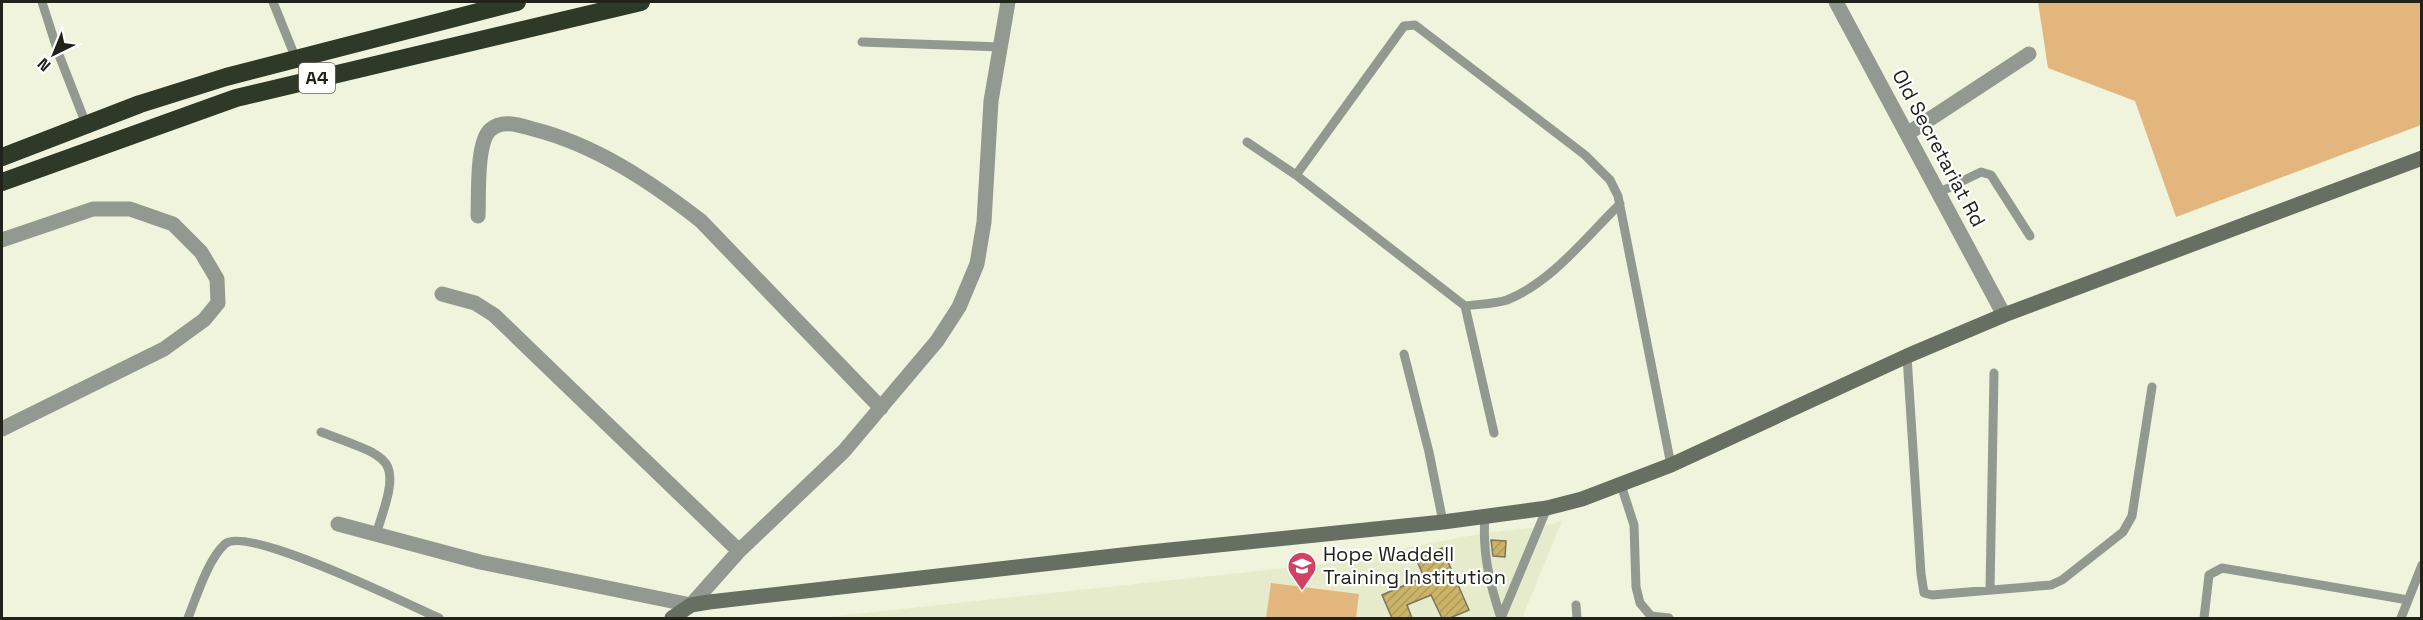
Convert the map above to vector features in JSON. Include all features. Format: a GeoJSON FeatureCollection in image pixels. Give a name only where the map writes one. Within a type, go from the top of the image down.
{"type":"FeatureCollection","features":[{"type":"Feature","properties":{"kind":"highway","name":"A4"},"geometry":{"type":"LineString","coordinates":[[2,157],[140,104],[296,59],[517,2]]}},
{"type":"Feature","properties":{"kind":"highway","name":"A4"},"geometry":{"type":"LineString","coordinates":[[2,182],[236,98],[642,2]]}},
{"type":"Feature","properties":{"kind":"street"},"geometry":{"type":"LineString","coordinates":[[672,618],[691,605],[739,551],[844,451],[937,341],[958,307],[977,264],[985,210],[992,101],[1008,2]]}},
{"type":"Feature","properties":{"kind":"street","name":"Old Secretariat Rd"},"geometry":{"type":"LineString","coordinates":[[1836,2],[2004,315]]}},
{"type":"Feature","properties":{"kind":"street"},"geometry":{"type":"LineString","coordinates":[[1907,134],[2029,54]]}},
{"type":"Feature","properties":{"kind":"street"},"geometry":{"type":"LineString","coordinates":[[478,216],[482,145],[489,131],[507,123],[519,125],[564,136],[594,150],[670,197],[701,221],[881,408]]}},
{"type":"Feature","properties":{"kind":"street"},"geometry":{"type":"LineString","coordinates":[[338,524],[480,562],[691,605],[1140,553],[1443,522],[1547,508],[1621,485],[1671,465],[1907,356],[2004,315],[2421,158]]}},
{"type":"Feature","properties":{"kind":"street"},"geometry":{"type":"LineString","coordinates":[[2,240],[93,209],[130,209],[173,224],[201,252],[217,279],[218,303],[204,320],[164,349],[2,429]]}},
{"type":"Feature","properties":{"kind":"street"},"geometry":{"type":"LineString","coordinates":[[442,294],[475,303],[494,315],[739,551]]}},
{"type":"Feature","properties":{"kind":"lane"},"geometry":{"type":"LineString","coordinates":[[42,2],[59,55],[86,124]]}},
{"type":"Feature","properties":{"kind":"lane"},"geometry":{"type":"LineString","coordinates":[[273,2],[296,59]]}},
{"type":"Feature","properties":{"kind":"lane"},"geometry":{"type":"LineString","coordinates":[[1296,175],[1404,26],[1409,24],[1415,25],[1586,155],[1610,180],[1618,196],[1671,465]]}},
{"type":"Feature","properties":{"kind":"lane"},"geometry":{"type":"LineString","coordinates":[[862,42],[1001,47]]}},
{"type":"Feature","properties":{"kind":"lane"},"geometry":{"type":"LineString","coordinates":[[1247,142],[1296,175],[1465,306],[1494,433]]}},
{"type":"Feature","properties":{"kind":"lane"},"geometry":{"type":"LineString","coordinates":[[1938,193],[1981,172],[1986,172],[1991,175],[2030,236]]}},
{"type":"Feature","properties":{"kind":"lane"},"geometry":{"type":"LineString","coordinates":[[1465,306],[1505,301],[1523,292],[1550,273],[1620,204]]}},
{"type":"Feature","properties":{"kind":"lane"},"geometry":{"type":"LineString","coordinates":[[1404,354],[1430,452],[1443,522]]}},
{"type":"Feature","properties":{"kind":"lane"},"geometry":{"type":"LineString","coordinates":[[1907,356],[1921,574],[1924,593],[1932,595],[2051,585],[2062,580],[2123,532],[2132,516],[2152,387]]}},
{"type":"Feature","properties":{"kind":"lane"},"geometry":{"type":"LineString","coordinates":[[1990,590],[1994,373]]}},
{"type":"Feature","properties":{"kind":"lane"},"geometry":{"type":"LineString","coordinates":[[321,432],[367,450],[382,458],[390,467],[391,477],[387,502],[376,534]]}},
{"type":"Feature","properties":{"kind":"lane"},"geometry":{"type":"LineString","coordinates":[[1621,485],[1634,525],[1636,587],[1640,603],[1651,616],[1669,618]]}},
{"type":"Feature","properties":{"kind":"lane"},"geometry":{"type":"LineString","coordinates":[[1501,618],[1547,508]]}},
{"type":"Feature","properties":{"kind":"lane"},"geometry":{"type":"LineString","coordinates":[[1485,516],[1484,533],[1489,581],[1501,618]]}},
{"type":"Feature","properties":{"kind":"lane"},"geometry":{"type":"LineString","coordinates":[[188,618],[214,559],[225,544],[234,539],[261,543],[290,553],[439,618]]}},
{"type":"Feature","properties":{"kind":"lane"},"geometry":{"type":"LineString","coordinates":[[2401,618],[2421,564]]}},
{"type":"Feature","properties":{"kind":"lane"},"geometry":{"type":"LineString","coordinates":[[2204,618],[2209,575],[2222,567],[2408,600]]}},
{"type":"Feature","properties":{"kind":"lane"},"geometry":{"type":"LineString","coordinates":[[1576,605],[1577,618]]}},
{"type":"Feature","properties":{"kind":"shaded area"},"geometry":{"type":"Polygon","coordinates":[[[2038,2],[2421,2],[2421,125],[2176,217],[2135,101],[2048,68],[2038,2]]]}},
{"type":"Feature","properties":{"kind":"shaded area","name":"Hope Waddell Training Institution"},"geometry":{"type":"Polygon","coordinates":[[[1562,521],[1522,618],[818,618],[1323,564],[1484,533],[1540,527],[1562,521]]]}},
{"type":"Feature","properties":{"kind":"shaded area"},"geometry":{"type":"Polygon","coordinates":[[[1271,583],[1359,594],[1356,618],[1266,618],[1271,583]]]}},
{"type":"Feature","properties":{"kind":"building"},"geometry":{"type":"Polygon","coordinates":[[[1491,540],[1506,541],[1505,557],[1493,556],[1491,540]]]}},
{"type":"Feature","properties":{"kind":"building"},"geometry":{"type":"Polygon","coordinates":[[[1442,548],[1469,610],[1450,618],[1442,618],[1431,595],[1407,605],[1412,618],[1392,618],[1382,595],[1424,577],[1416,559],[1442,548]]]}},
{"type":"Feature","properties":{"kind":"place","name":"Hope Waddell Training Institution"},"geometry":{"type":"Point","coordinates":[1302,592]}}]}
